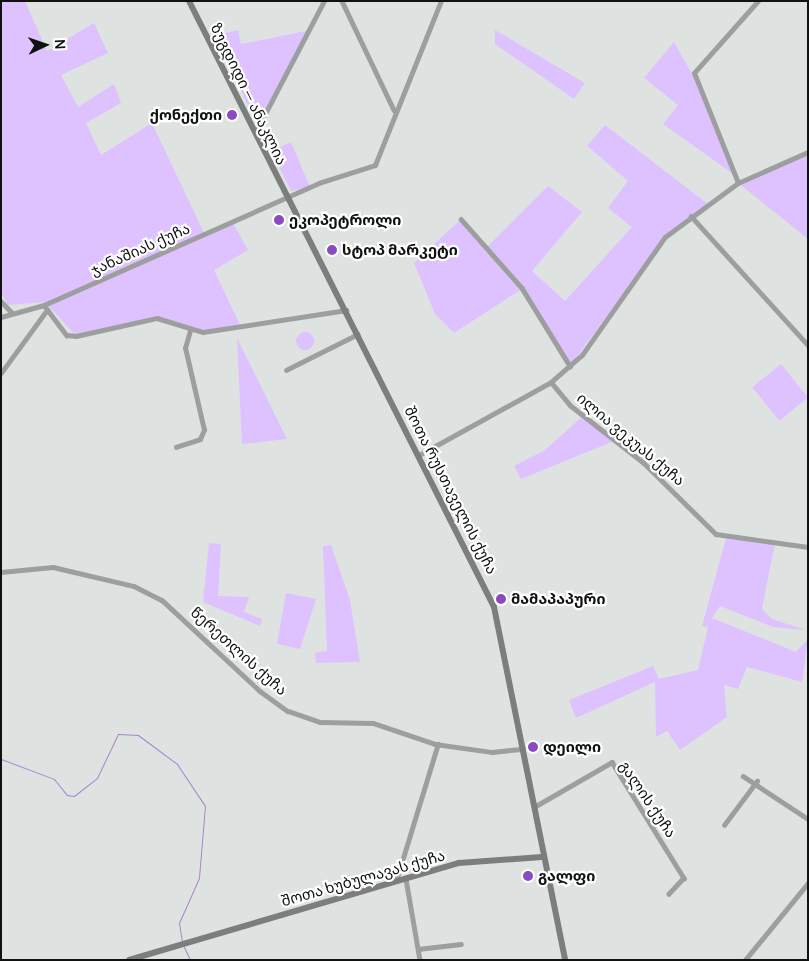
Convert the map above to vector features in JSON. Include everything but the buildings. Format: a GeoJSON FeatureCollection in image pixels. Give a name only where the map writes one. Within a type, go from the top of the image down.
{"type":"FeatureCollection","features":[{"type":"Feature","properties":{"kind":"main road","name":"ზუგდიდი — ანაკლია"},"geometry":{"type":"LineString","coordinates":[[189,1],[287,198]]}},
{"type":"Feature","properties":{"kind":"main road","name":"შოთა რუსთაველის ქუჩა"},"geometry":{"type":"LineString","coordinates":[[287,198],[346,310],[494,607],[523,749],[542,857],[565,960]]}},
{"type":"Feature","properties":{"kind":"main road","name":"შოთა ხუბულავას ქუჩა"},"geometry":{"type":"LineString","coordinates":[[129,960],[459,863],[542,857]]}},
{"type":"Feature","properties":{"kind":"street"},"geometry":{"type":"LineString","coordinates":[[254,134],[324,1]]}},
{"type":"Feature","properties":{"kind":"street"},"geometry":{"type":"LineString","coordinates":[[342,1],[394,110]]}},
{"type":"Feature","properties":{"kind":"street"},"geometry":{"type":"LineString","coordinates":[[394,110],[441,1]]}},
{"type":"Feature","properties":{"kind":"street"},"geometry":{"type":"LineString","coordinates":[[738,183],[694,74],[758,1]]}},
{"type":"Feature","properties":{"kind":"street","name":"ჯანაშიას ქუჩა"},"geometry":{"type":"LineString","coordinates":[[1,317],[44,305],[287,198],[375,165],[381,158],[394,110]]}},
{"type":"Feature","properties":{"kind":"street"},"geometry":{"type":"LineString","coordinates":[[419,455],[551,382],[570,366],[665,237],[738,183],[808,152]]}},
{"type":"Feature","properties":{"kind":"street"},"geometry":{"type":"LineString","coordinates":[[691,216],[808,345]]}},
{"type":"Feature","properties":{"kind":"street"},"geometry":{"type":"LineString","coordinates":[[461,219],[522,288],[570,366]]}},
{"type":"Feature","properties":{"kind":"street"},"geometry":{"type":"LineString","coordinates":[[1,301],[12,313]]}},
{"type":"Feature","properties":{"kind":"street"},"geometry":{"type":"LineString","coordinates":[[44,305],[66,335],[157,318],[190,330],[346,310]]}},
{"type":"Feature","properties":{"kind":"street"},"geometry":{"type":"LineString","coordinates":[[1,373],[47,310]]}},
{"type":"Feature","properties":{"kind":"street"},"geometry":{"type":"LineString","coordinates":[[176,447],[200,439],[204,430],[185,348],[190,330]]}},
{"type":"Feature","properties":{"kind":"street"},"geometry":{"type":"LineString","coordinates":[[286,370],[358,334]]}},
{"type":"Feature","properties":{"kind":"street","name":"ილია ვეკუას ქუჩა"},"geometry":{"type":"LineString","coordinates":[[551,382],[570,405],[644,462],[716,534],[808,547]]}},
{"type":"Feature","properties":{"kind":"street","name":"წერეთლის ქუჩა"},"geometry":{"type":"LineString","coordinates":[[1,572],[53,567],[134,586],[162,600],[260,691],[288,711],[320,722],[373,724],[438,744],[492,752],[523,749]]}},
{"type":"Feature","properties":{"kind":"street"},"geometry":{"type":"LineString","coordinates":[[396,881],[438,744]]}},
{"type":"Feature","properties":{"kind":"street","name":"გალის ქუჩა"},"geometry":{"type":"LineString","coordinates":[[534,807],[612,762],[684,878],[669,894]]}},
{"type":"Feature","properties":{"kind":"street"},"geometry":{"type":"LineString","coordinates":[[744,776],[757,781],[808,819]]}},
{"type":"Feature","properties":{"kind":"street"},"geometry":{"type":"LineString","coordinates":[[724,825],[757,781]]}},
{"type":"Feature","properties":{"kind":"street"},"geometry":{"type":"LineString","coordinates":[[406,879],[420,960]]}},
{"type":"Feature","properties":{"kind":"street"},"geometry":{"type":"LineString","coordinates":[[745,960],[808,883]]}},
{"type":"Feature","properties":{"kind":"street"},"geometry":{"type":"LineString","coordinates":[[418,949],[461,944]]}},
{"type":"Feature","properties":{"kind":"shaded area"},"geometry":{"type":"Polygon","coordinates":[[[1,1],[25,1],[47,51],[94,23],[108,53],[61,75],[78,107],[114,84],[121,103],[86,123],[101,155],[152,123],[204,233],[232,221],[248,250],[214,270],[241,327],[203,332],[162,319],[76,336],[45,302],[8,305],[1,292],[1,1]]]}},
{"type":"Feature","properties":{"kind":"shaded area"},"geometry":{"type":"Polygon","coordinates":[[[238,30],[241,44],[311,30],[257,123],[214,36],[238,30]]]}},
{"type":"Feature","properties":{"kind":"shaded area"},"geometry":{"type":"Polygon","coordinates":[[[495,30],[585,83],[574,99],[495,44],[495,30]]]}},
{"type":"Feature","properties":{"kind":"shaded area"},"geometry":{"type":"Polygon","coordinates":[[[674,42],[695,79],[736,176],[663,124],[678,105],[644,78],[674,42]]]}},
{"type":"Feature","properties":{"kind":"shaded area"},"geometry":{"type":"Polygon","coordinates":[[[605,125],[708,204],[665,237],[570,366],[522,289],[454,333],[435,314],[414,263],[461,219],[487,247],[548,186],[582,212],[532,271],[565,301],[632,227],[608,208],[628,181],[587,146],[605,125]]]}},
{"type":"Feature","properties":{"kind":"shaded area"},"geometry":{"type":"Polygon","coordinates":[[[291,142],[310,187],[291,191],[271,151],[291,142]]]}},
{"type":"Feature","properties":{"kind":"shaded area"},"geometry":{"type":"Polygon","coordinates":[[[808,152],[808,239],[738,183],[808,152]]]}},
{"type":"Feature","properties":{"kind":"shaded area"},"geometry":{"type":"Polygon","coordinates":[[[301,332],[309,332],[314,337],[312,348],[301,350],[296,345],[296,337],[301,332]]]}},
{"type":"Feature","properties":{"kind":"shaded area"},"geometry":{"type":"Polygon","coordinates":[[[237,338],[287,439],[242,444],[237,338]]]}},
{"type":"Feature","properties":{"kind":"shaded area"},"geometry":{"type":"Polygon","coordinates":[[[781,364],[808,397],[779,421],[752,387],[781,364]]]}},
{"type":"Feature","properties":{"kind":"shaded area"},"geometry":{"type":"Polygon","coordinates":[[[583,416],[614,441],[521,479],[514,466],[545,450],[583,416]]]}},
{"type":"Feature","properties":{"kind":"shaded area"},"geometry":{"type":"Polygon","coordinates":[[[726,538],[775,543],[762,609],[772,619],[806,630],[773,627],[720,606],[712,618],[796,652],[808,639],[802,682],[747,667],[738,689],[724,685],[727,717],[680,750],[667,731],[656,737],[655,682],[576,718],[569,700],[653,666],[659,679],[698,670],[708,627],[702,626],[726,538]]]}},
{"type":"Feature","properties":{"kind":"shaded area"},"geometry":{"type":"Polygon","coordinates":[[[209,543],[221,544],[218,596],[249,597],[244,612],[262,619],[260,626],[203,602],[209,543]]]}},
{"type":"Feature","properties":{"kind":"shaded area"},"geometry":{"type":"Polygon","coordinates":[[[331,545],[350,600],[360,662],[316,663],[315,653],[327,651],[323,546],[331,545]]]}},
{"type":"Feature","properties":{"kind":"shaded area"},"geometry":{"type":"Polygon","coordinates":[[[286,593],[316,599],[300,649],[277,644],[286,593]]]}},
{"type":"Feature","properties":{"kind":"waterway"},"geometry":{"type":"LineString","coordinates":[[1,759],[54,779],[67,795],[74,796],[97,778],[118,734],[138,735],[177,764],[205,806],[199,878],[179,923],[182,941]]}},
{"type":"Feature","properties":{"kind":"waterway"},"geometry":{"type":"LineString","coordinates":[[184,947],[190,960]]}},
{"type":"Feature","properties":{"kind":"place","name":"ქონექთი"},"geometry":{"type":"Point","coordinates":[232,115]}},
{"type":"Feature","properties":{"kind":"place","name":"ეკოპეტროლი"},"geometry":{"type":"Point","coordinates":[279,220]}},
{"type":"Feature","properties":{"kind":"place","name":"სტოპ მარკეტი"},"geometry":{"type":"Point","coordinates":[332,250]}},
{"type":"Feature","properties":{"kind":"place","name":"მამაპაპური"},"geometry":{"type":"Point","coordinates":[501,599]}},
{"type":"Feature","properties":{"kind":"place","name":"დეილი"},"geometry":{"type":"Point","coordinates":[533,747]}},
{"type":"Feature","properties":{"kind":"place","name":"გალფი"},"geometry":{"type":"Point","coordinates":[528,876]}}]}
